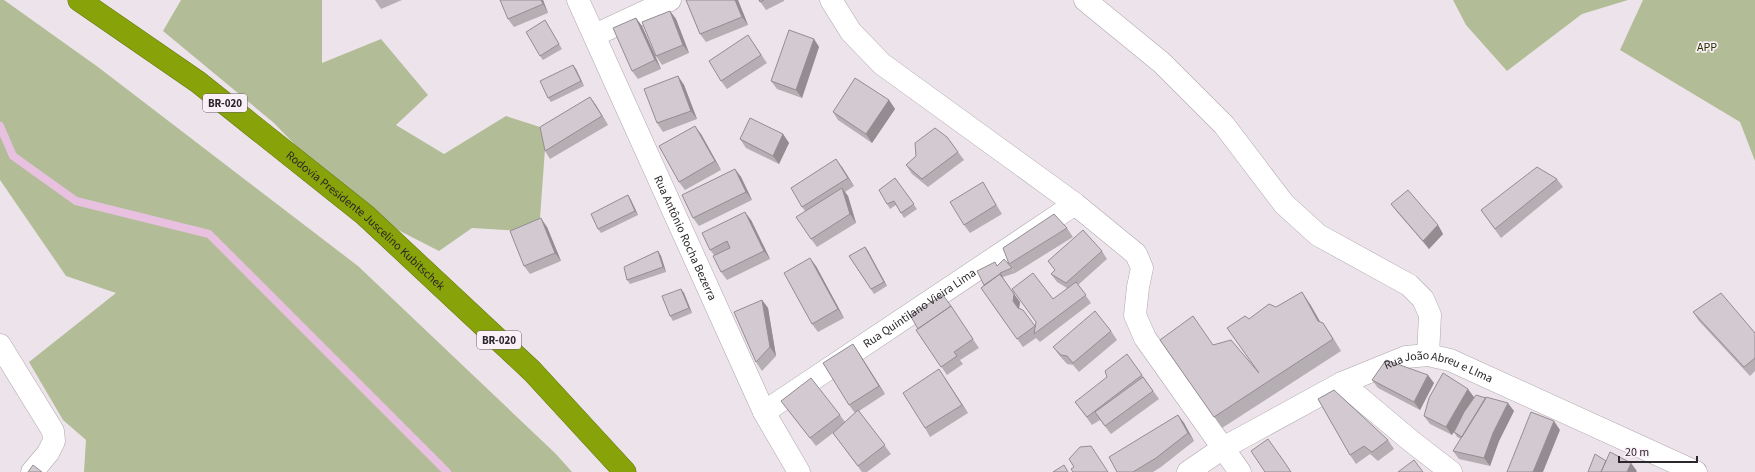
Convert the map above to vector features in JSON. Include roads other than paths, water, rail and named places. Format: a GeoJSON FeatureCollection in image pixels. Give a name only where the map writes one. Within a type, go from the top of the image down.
{"type":"FeatureCollection","features":[{"type":"Feature","properties":{"kind":"highway","name":"Rodovia Presidente Juscelino Kubitschek"},"geometry":{"type":"LineString","coordinates":[[79,0],[198,82],[365,215],[532,371],[625,472]]}},
{"type":"Feature","properties":{"kind":"street","name":"Rua Antônio Rocha Bezerra"},"geometry":{"type":"LineString","coordinates":[[578,0],[764,412],[799,472]]}},
{"type":"Feature","properties":{"kind":"street"},"geometry":{"type":"LineString","coordinates":[[595,36],[670,0]]}},
{"type":"Feature","properties":{"kind":"street"},"geometry":{"type":"LineString","coordinates":[[831,0],[851,32],[882,64],[1075,204],[1136,254],[1142,268],[1135,315],[1145,338],[1240,472]]}},
{"type":"Feature","properties":{"kind":"street"},"geometry":{"type":"LineString","coordinates":[[1085,0],[1162,63],[1224,125],[1284,204],[1318,235],[1409,285],[1423,299],[1430,314],[1428,355]]}},
{"type":"Feature","properties":{"kind":"street","name":"Rua Quintilano Vieira Lima"},"geometry":{"type":"LineString","coordinates":[[764,412],[1075,204]]}},
{"type":"Feature","properties":{"kind":"street"},"geometry":{"type":"LineString","coordinates":[[0,345],[53,431],[54,441],[48,452],[32,472]]}},
{"type":"Feature","properties":{"kind":"street","name":"Rua João Abreu e LIma"},"geometry":{"type":"LineString","coordinates":[[1188,472],[1223,448],[1342,383],[1406,357],[1428,355],[1450,360],[1696,472]]}},
{"type":"Feature","properties":{"kind":"street"},"geometry":{"type":"LineString","coordinates":[[1342,383],[1411,441],[1451,472]]}},
{"type":"Feature","properties":{"kind":"waterway"},"geometry":{"type":"LineString","coordinates":[[0,126],[13,156],[76,201],[209,234],[447,472]]}},
{"type":"Feature","properties":{"kind":"park label","name":"APP"},"geometry":{"type":"Point","coordinates":[1707,47]}}]}
